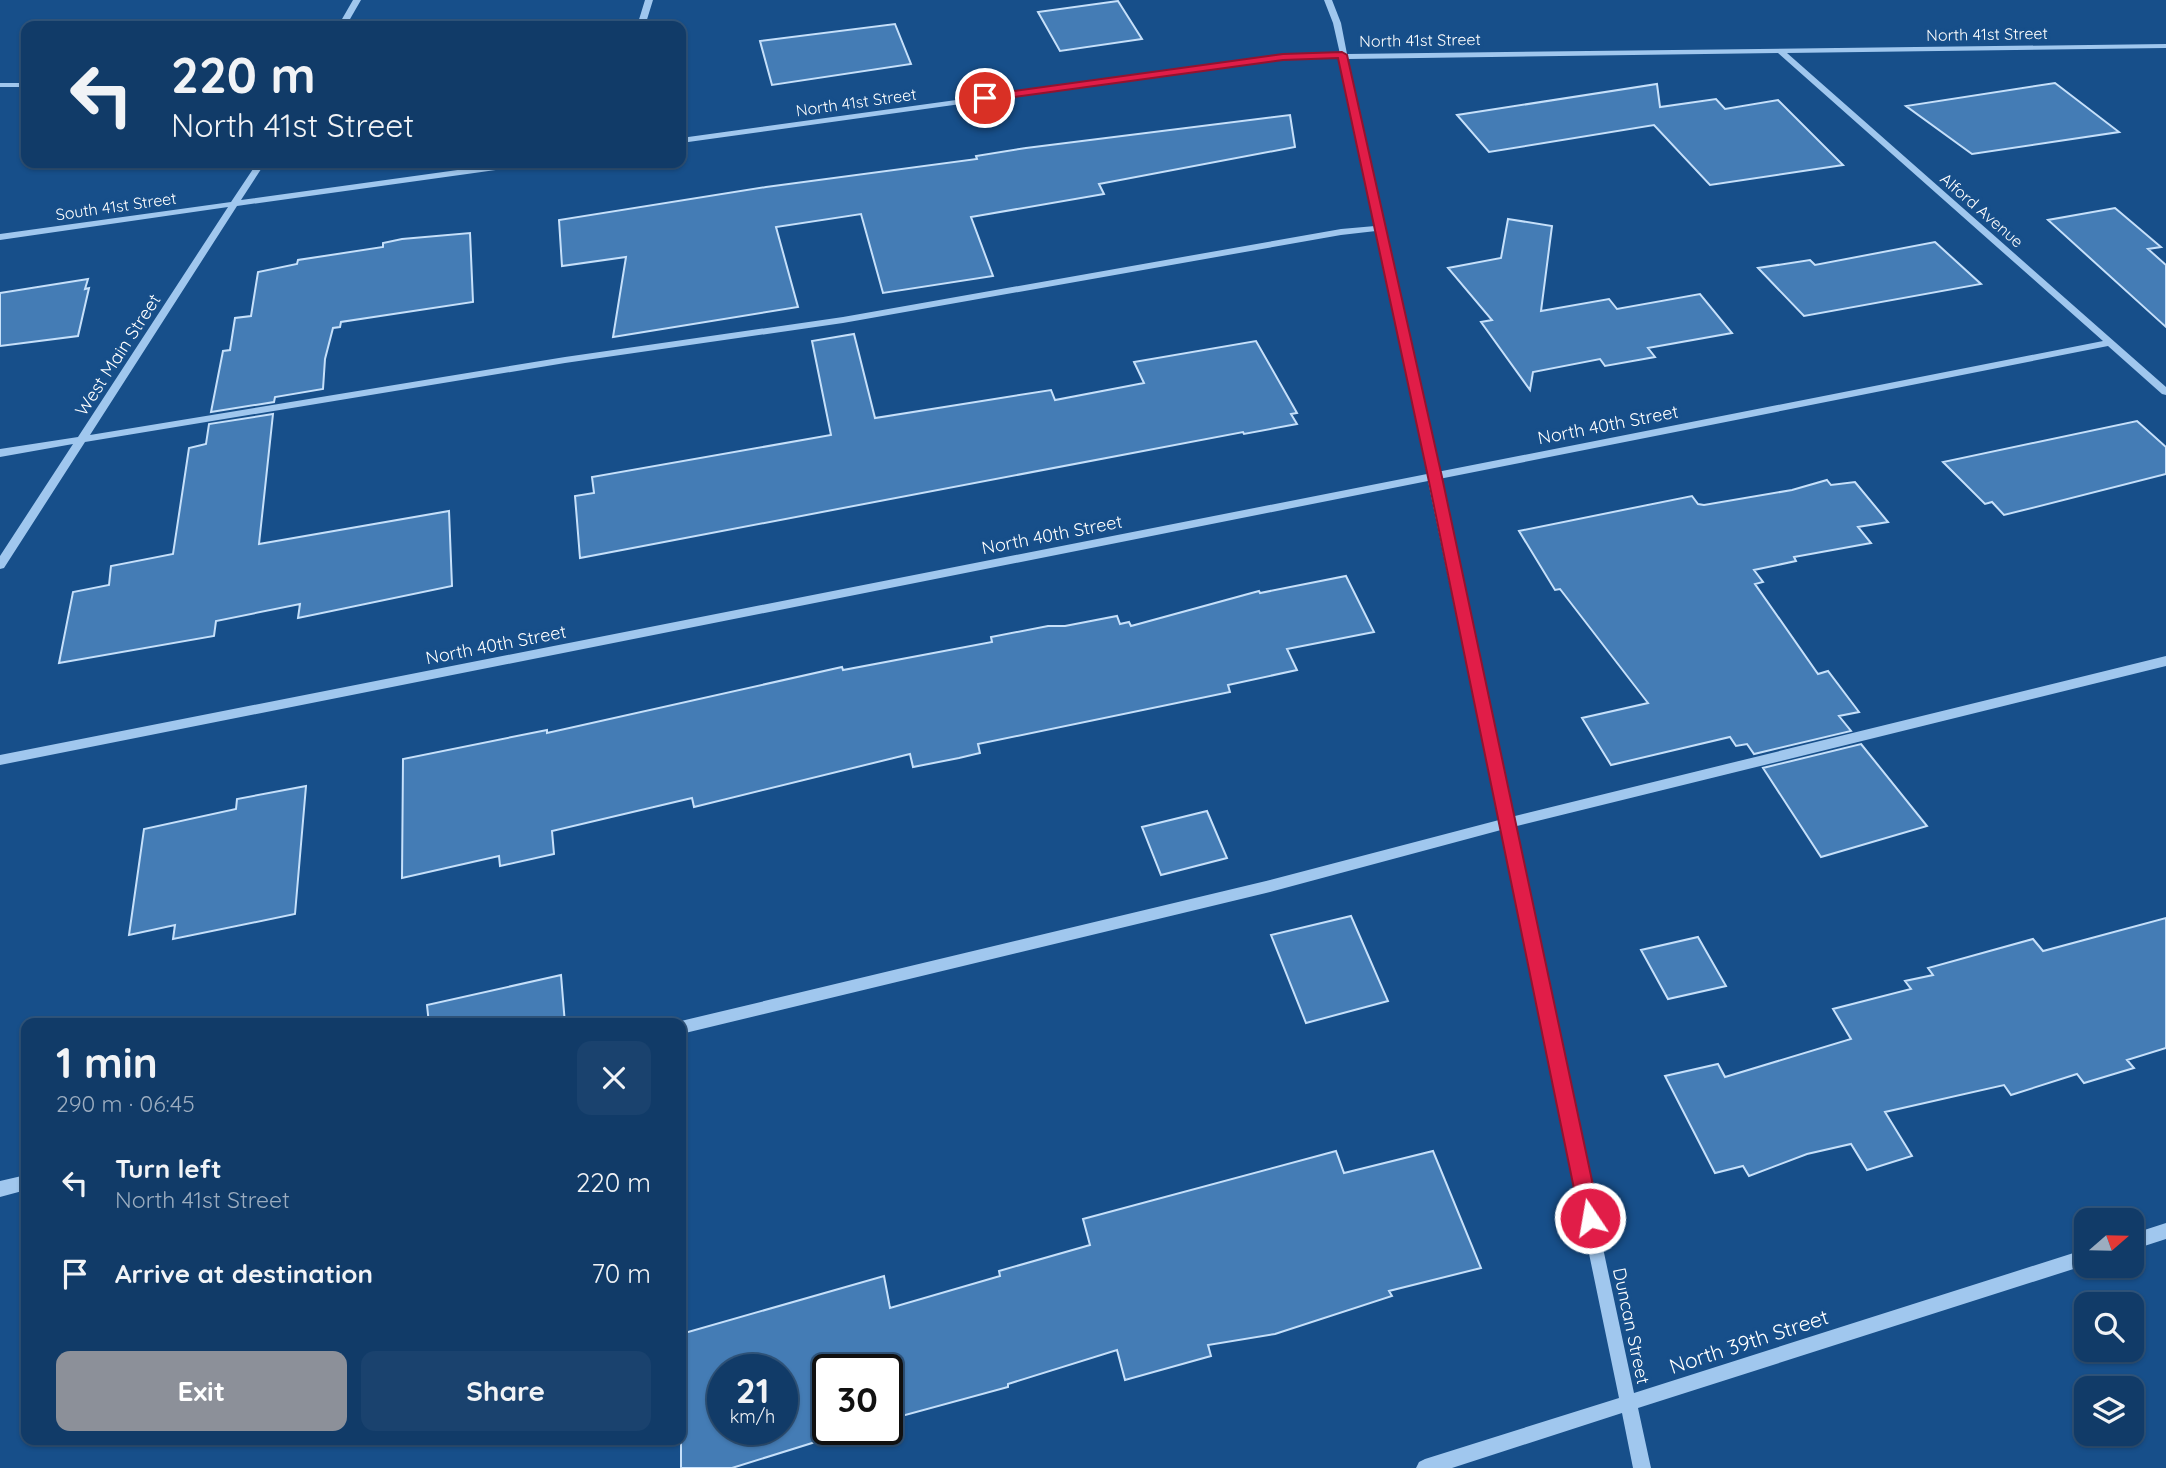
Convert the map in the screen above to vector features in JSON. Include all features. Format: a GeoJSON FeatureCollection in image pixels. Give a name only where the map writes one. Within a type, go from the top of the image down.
{"type":"FeatureCollection","features":[{"type":"Feature","properties":{"kind":"street"},"geometry":{"type":"LineString","coordinates":[[345,21],[356,0]]}},
{"type":"Feature","properties":{"kind":"street"},"geometry":{"type":"LineString","coordinates":[[643,21],[649,0]]}},
{"type":"Feature","properties":{"kind":"street","name":"Duncan Street"},"geometry":{"type":"LineString","coordinates":[[1328,0],[1337,23],[1435,477],[1642,1468]]}},
{"type":"Feature","properties":{"kind":"street","name":"North 41st Street"},"geometry":{"type":"LineString","coordinates":[[686,140],[1283,57],[2166,46]]}},
{"type":"Feature","properties":{"kind":"street","name":"Alford Avenue"},"geometry":{"type":"LineString","coordinates":[[1779,50],[2166,392]]}},
{"type":"Feature","properties":{"kind":"street"},"geometry":{"type":"LineString","coordinates":[[0,85],[21,85]]}},
{"type":"Feature","properties":{"kind":"street","name":"West Main Street"},"geometry":{"type":"LineString","coordinates":[[0,565],[258,168]]}},
{"type":"Feature","properties":{"kind":"street"},"geometry":{"type":"LineString","coordinates":[[236,203],[488,168]]}},
{"type":"Feature","properties":{"kind":"street","name":"South 41st Street"},"geometry":{"type":"LineString","coordinates":[[0,237],[236,203]]}},
{"type":"Feature","properties":{"kind":"street"},"geometry":{"type":"LineString","coordinates":[[0,453],[565,360],[843,320],[1341,232],[1381,228]]}},
{"type":"Feature","properties":{"kind":"street","name":"North 40th Street"},"geometry":{"type":"LineString","coordinates":[[0,760],[2110,343]]}},
{"type":"Feature","properties":{"kind":"street"},"geometry":{"type":"LineString","coordinates":[[686,1027],[1266,887],[1508,823],[2166,661]]}},
{"type":"Feature","properties":{"kind":"street"},"geometry":{"type":"LineString","coordinates":[[0,1189],[21,1184]]}},
{"type":"Feature","properties":{"kind":"street"},"geometry":{"type":"LineString","coordinates":[[2144,1238],[2166,1231]]}},
{"type":"Feature","properties":{"kind":"street","name":"North 39th Street"},"geometry":{"type":"LineString","coordinates":[[1425,1468],[2074,1261]]}},
{"type":"Feature","properties":{"kind":"building"},"geometry":{"type":"Polygon","coordinates":[[[1118,1],[1142,39],[1060,51],[1038,12],[1118,1]]]}},
{"type":"Feature","properties":{"kind":"building"},"geometry":{"type":"Polygon","coordinates":[[[895,24],[911,64],[772,85],[760,41],[895,24]]]}},
{"type":"Feature","properties":{"kind":"building"},"geometry":{"type":"Polygon","coordinates":[[[2055,83],[2119,132],[1972,154],[1906,106],[2055,83]]]}},
{"type":"Feature","properties":{"kind":"building"},"geometry":{"type":"Polygon","coordinates":[[[1657,84],[1660,107],[1716,99],[1725,109],[1778,100],[1843,165],[1710,185],[1654,125],[1489,152],[1457,115],[1657,84]]]}},
{"type":"Feature","properties":{"kind":"building"},"geometry":{"type":"Polygon","coordinates":[[[1290,115],[1295,147],[1099,184],[1104,194],[971,217],[993,276],[883,293],[861,214],[776,227],[798,307],[613,337],[626,257],[562,266],[559,220],[766,187],[977,159],[976,156],[1026,148],[1290,115]]]}},
{"type":"Feature","properties":{"kind":"building"},"geometry":{"type":"Polygon","coordinates":[[[2115,208],[2161,247],[2148,249],[2166,265],[2166,327],[2048,220],[2115,208]]]}},
{"type":"Feature","properties":{"kind":"building"},"geometry":{"type":"Polygon","coordinates":[[[1508,219],[1552,226],[1541,311],[1609,299],[1617,309],[1700,294],[1732,333],[1648,348],[1655,357],[1605,366],[1600,359],[1533,372],[1530,390],[1481,322],[1492,320],[1448,268],[1501,258],[1508,219]]]}},
{"type":"Feature","properties":{"kind":"building"},"geometry":{"type":"Polygon","coordinates":[[[470,233],[473,302],[341,322],[340,327],[333,328],[325,359],[323,389],[275,397],[274,402],[211,412],[223,351],[230,350],[235,318],[251,316],[258,272],[297,264],[298,260],[383,247],[383,243],[402,239],[470,233]]]}},
{"type":"Feature","properties":{"kind":"building"},"geometry":{"type":"Polygon","coordinates":[[[1935,242],[1981,284],[1804,316],[1758,268],[1810,260],[1815,265],[1935,242]]]}},
{"type":"Feature","properties":{"kind":"building"},"geometry":{"type":"Polygon","coordinates":[[[88,279],[85,289],[89,288],[78,336],[0,346],[0,293],[88,279]]]}},
{"type":"Feature","properties":{"kind":"building"},"geometry":{"type":"Polygon","coordinates":[[[854,334],[875,418],[1051,390],[1055,400],[1144,383],[1134,362],[1256,341],[1297,413],[1291,414],[1297,424],[580,558],[575,496],[594,493],[592,477],[831,435],[812,341],[854,334]]]}},
{"type":"Feature","properties":{"kind":"building"},"geometry":{"type":"Polygon","coordinates":[[[273,414],[259,544],[449,511],[452,586],[298,618],[300,604],[216,621],[214,636],[59,663],[73,592],[109,585],[111,566],[173,554],[189,448],[206,444],[209,424],[273,414]]]}},
{"type":"Feature","properties":{"kind":"building"},"geometry":{"type":"Polygon","coordinates":[[[2137,421],[2166,447],[2166,474],[2004,515],[1992,502],[1985,504],[1943,462],[2137,421]]]}},
{"type":"Feature","properties":{"kind":"building"},"geometry":{"type":"Polygon","coordinates":[[[1827,480],[1831,485],[1855,482],[1888,522],[1858,527],[1871,543],[1794,557],[1796,561],[1754,570],[1763,582],[1755,584],[1818,674],[1828,671],[1859,712],[1839,716],[1851,731],[1754,754],[1747,744],[1736,746],[1730,737],[1611,765],[1582,718],[1648,703],[1560,589],[1555,590],[1519,531],[1692,496],[1698,504],[1704,505],[1792,490],[1827,480]]]}},
{"type":"Feature","properties":{"kind":"building"},"geometry":{"type":"Polygon","coordinates":[[[1346,576],[1374,632],[1287,649],[1297,670],[1228,685],[1230,692],[978,744],[980,753],[959,758],[913,767],[910,754],[694,807],[692,798],[552,831],[554,854],[500,866],[499,856],[402,878],[403,759],[547,730],[547,733],[842,667],[843,670],[992,642],[991,637],[1048,626],[1065,626],[1117,616],[1120,624],[1129,622],[1131,626],[1259,591],[1260,593],[1346,576]]]}},
{"type":"Feature","properties":{"kind":"building"},"geometry":{"type":"Polygon","coordinates":[[[1861,744],[1927,826],[1821,857],[1763,768],[1861,744]]]}},
{"type":"Feature","properties":{"kind":"building"},"geometry":{"type":"Polygon","coordinates":[[[306,786],[295,914],[173,939],[175,925],[129,935],[144,829],[236,809],[237,799],[306,786]]]}},
{"type":"Feature","properties":{"kind":"building"},"geometry":{"type":"Polygon","coordinates":[[[1207,811],[1227,858],[1161,875],[1142,827],[1207,811]]]}},
{"type":"Feature","properties":{"kind":"building"},"geometry":{"type":"Polygon","coordinates":[[[1351,916],[1388,1001],[1306,1023],[1271,935],[1351,916]]]}},
{"type":"Feature","properties":{"kind":"building"},"geometry":{"type":"Polygon","coordinates":[[[2166,918],[2166,1048],[2127,1060],[2134,1068],[2084,1083],[2077,1074],[2011,1095],[2004,1085],[1885,1112],[1912,1156],[1867,1170],[1851,1144],[1807,1154],[1749,1176],[1743,1166],[1715,1173],[1665,1076],[1718,1064],[1725,1077],[1851,1039],[1833,1009],[1911,989],[1905,981],[1933,975],[1928,968],[2033,939],[2043,951],[2166,918]]]}},
{"type":"Feature","properties":{"kind":"building"},"geometry":{"type":"Polygon","coordinates":[[[1698,937],[1726,986],[1668,999],[1641,950],[1698,937]]]}},
{"type":"Feature","properties":{"kind":"building"},"geometry":{"type":"Polygon","coordinates":[[[561,975],[565,1018],[428,1018],[427,1005],[561,975]]]}},
{"type":"Feature","properties":{"kind":"building"},"geometry":{"type":"Polygon","coordinates":[[[1336,1151],[1344,1173],[1433,1151],[1481,1268],[1389,1291],[1392,1296],[1275,1334],[1208,1345],[1211,1356],[1125,1380],[1117,1350],[1008,1384],[1008,1387],[903,1416],[903,1354],[812,1354],[812,1443],[732,1468],[681,1468],[681,1445],[686,1445],[686,1333],[884,1276],[890,1308],[1000,1276],[999,1271],[1090,1245],[1083,1219],[1336,1151]]]}},
{"type":"Feature","properties":{"kind":"route"},"geometry":{"type":"LineString","coordinates":[[985,98],[1283,57],[1342,55],[1435,477],[1590,1218]]}}]}
